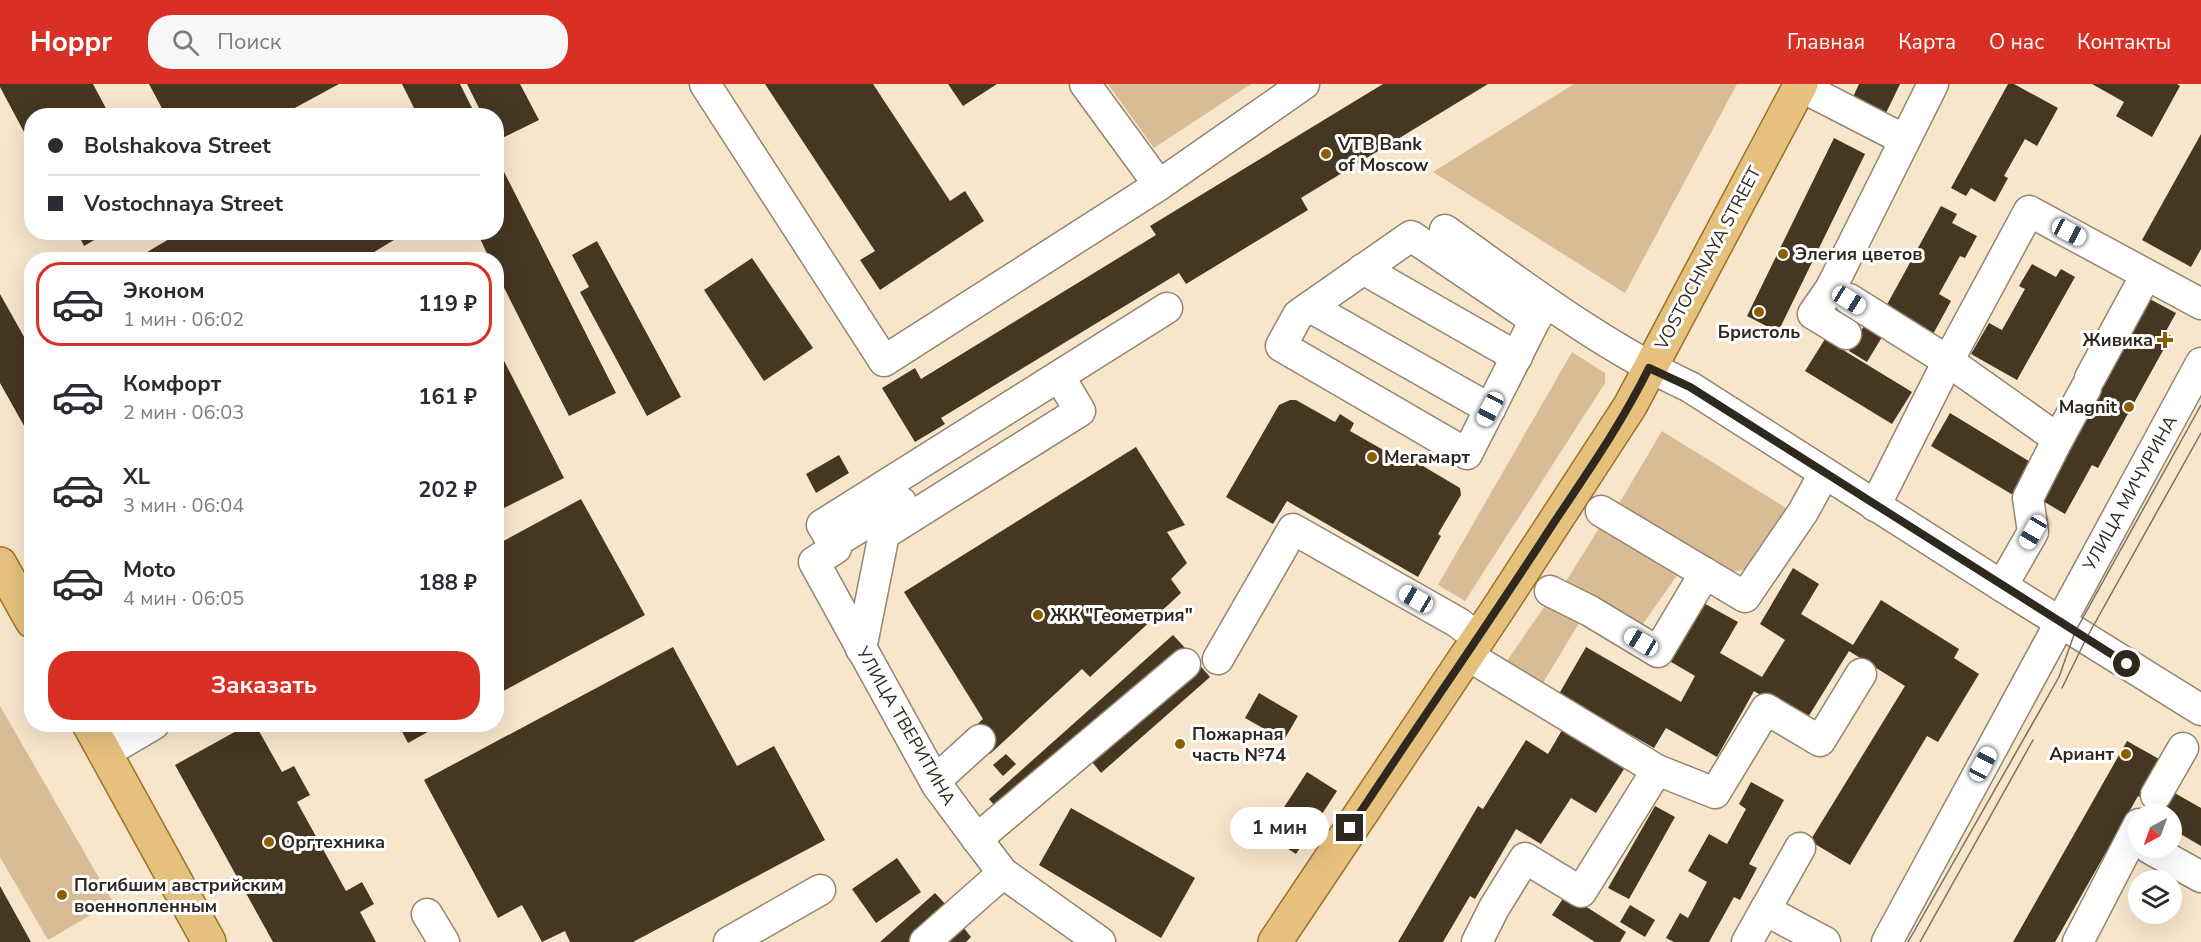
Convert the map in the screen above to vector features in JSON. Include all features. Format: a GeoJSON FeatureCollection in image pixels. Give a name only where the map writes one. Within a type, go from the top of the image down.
{"type":"FeatureCollection","features":[{"type":"Feature","properties":{"kind":"main road","name":"VOSTOCHNAYA STREET"},"geometry":{"type":"LineString","coordinates":[[1275,942],[1630,406],[1801,85]]}},
{"type":"Feature","properties":{"kind":"main road"},"geometry":{"type":"LineString","coordinates":[[0,564],[24,607]]}},
{"type":"Feature","properties":{"kind":"main road"},"geometry":{"type":"LineString","coordinates":[[93,732],[209,942]]}},
{"type":"Feature","properties":{"kind":"street"},"geometry":{"type":"LineString","coordinates":[[705,84],[884,361],[1159,185],[1304,84]]}},
{"type":"Feature","properties":{"kind":"street"},"geometry":{"type":"LineString","coordinates":[[1085,84],[1159,185]]}},
{"type":"Feature","properties":{"kind":"street"},"geometry":{"type":"LineString","coordinates":[[1846,334],[1813,314],[1832,288],[1933,84]]}},
{"type":"Feature","properties":{"kind":"street"},"geometry":{"type":"LineString","coordinates":[[1801,85],[1905,140]]}},
{"type":"Feature","properties":{"kind":"street"},"geometry":{"type":"LineString","coordinates":[[1875,506],[1948,361],[2029,211],[2201,304]]}},
{"type":"Feature","properties":{"kind":"street"},"geometry":{"type":"LineString","coordinates":[[1445,230],[1541,311]]}},
{"type":"Feature","properties":{"kind":"street"},"geometry":{"type":"LineString","coordinates":[[1541,311],[1467,454],[1281,346],[1298,315],[1411,236],[1541,311],[1690,387],[1824,474],[2201,710]]}},
{"type":"Feature","properties":{"kind":"street"},"geometry":{"type":"LineString","coordinates":[[1363,269],[1517,357]]}},
{"type":"Feature","properties":{"kind":"street"},"geometry":{"type":"LineString","coordinates":[[2002,586],[2033,532],[2028,498],[2146,275]]}},
{"type":"Feature","properties":{"kind":"street"},"geometry":{"type":"LineString","coordinates":[[1849,300],[1948,361],[2058,439]]}},
{"type":"Feature","properties":{"kind":"street"},"geometry":{"type":"LineString","coordinates":[[1310,307],[1490,409]]}},
{"type":"Feature","properties":{"kind":"street"},"geometry":{"type":"LineString","coordinates":[[861,649],[884,534],[1080,411],[1059,376],[1167,308]]}},
{"type":"Feature","properties":{"kind":"street","name":"УЛИЦА МИЧУРИНА"},"geometry":{"type":"LineString","coordinates":[[1887,942],[2201,363]]}},
{"type":"Feature","properties":{"kind":"street","name":"УЛИЦА ТВЕРИТИНА"},"geometry":{"type":"LineString","coordinates":[[1059,376],[822,525],[824,553],[861,649],[935,781],[1004,873],[1100,942]]}},
{"type":"Feature","properties":{"kind":"street"},"geometry":{"type":"LineString","coordinates":[[1601,512],[1745,597],[1803,512],[1824,474]]}},
{"type":"Feature","properties":{"kind":"street"},"geometry":{"type":"LineString","coordinates":[[824,553],[913,495],[947,495]]}},
{"type":"Feature","properties":{"kind":"street"},"geometry":{"type":"LineString","coordinates":[[1218,659],[1293,529],[1457,622],[1473,646],[1658,770],[1715,793],[1766,709],[1820,741],[1861,674]]}},
{"type":"Feature","properties":{"kind":"street"},"geometry":{"type":"LineString","coordinates":[[1550,591],[1590,611],[1658,652],[1705,573]]}},
{"type":"Feature","properties":{"kind":"street"},"geometry":{"type":"LineString","coordinates":[[977,839],[1185,664]]}},
{"type":"Feature","properties":{"kind":"street"},"geometry":{"type":"LineString","coordinates":[[105,753],[140,732]]}},
{"type":"Feature","properties":{"kind":"street"},"geometry":{"type":"LineString","coordinates":[[935,781],[980,740]]}},
{"type":"Feature","properties":{"kind":"street"},"geometry":{"type":"LineString","coordinates":[[2154,804],[2182,748]]}},
{"type":"Feature","properties":{"kind":"street"},"geometry":{"type":"LineString","coordinates":[[1477,942],[1494,908],[1525,858],[1581,892],[1658,770]]}},
{"type":"Feature","properties":{"kind":"street"},"geometry":{"type":"LineString","coordinates":[[1747,942],[1800,848]]}},
{"type":"Feature","properties":{"kind":"street"},"geometry":{"type":"LineString","coordinates":[[2078,942],[2128,852]]}},
{"type":"Feature","properties":{"kind":"street"},"geometry":{"type":"LineString","coordinates":[[2181,858],[2201,877]]}},
{"type":"Feature","properties":{"kind":"street"},"geometry":{"type":"LineString","coordinates":[[925,942],[1004,873]]}},
{"type":"Feature","properties":{"kind":"street"},"geometry":{"type":"LineString","coordinates":[[729,942],[820,891]]}},
{"type":"Feature","properties":{"kind":"street"},"geometry":{"type":"LineString","coordinates":[[1765,910],[1825,942]]}},
{"type":"Feature","properties":{"kind":"street"},"geometry":{"type":"LineString","coordinates":[[427,914],[444,942]]}},
{"type":"Feature","properties":{"kind":"shaded area"},"geometry":{"type":"Polygon","coordinates":[[[1108,84],[1251,84],[1154,148],[1108,84]]]}},
{"type":"Feature","properties":{"kind":"shaded area"},"geometry":{"type":"Polygon","coordinates":[[[1574,84],[1737,84],[1625,293],[1433,172],[1574,84]]]}},
{"type":"Feature","properties":{"kind":"shaded area"},"geometry":{"type":"Polygon","coordinates":[[[1572,352],[1605,373],[1605,383],[1465,601],[1438,585],[1572,352]]]}},
{"type":"Feature","properties":{"kind":"shaded area"},"geometry":{"type":"Polygon","coordinates":[[[1662,431],[1791,511],[1756,568],[1713,575],[1617,507],[1662,431]]]}},
{"type":"Feature","properties":{"kind":"shaded area"},"geometry":{"type":"Polygon","coordinates":[[[1604,520],[1678,574],[1636,634],[1562,588],[1604,520]]]}},
{"type":"Feature","properties":{"kind":"shaded area"},"geometry":{"type":"Polygon","coordinates":[[[1548,601],[1581,620],[1541,686],[1505,664],[1548,601]]]}},
{"type":"Feature","properties":{"kind":"shaded area"},"geometry":{"type":"Polygon","coordinates":[[[0,706],[113,902],[48,940],[0,857],[0,706]]]}},
{"type":"Feature","properties":{"kind":"building"},"geometry":{"type":"Polygon","coordinates":[[[0,84],[93,84],[106,108],[24,108],[24,132],[0,84]]]}},
{"type":"Feature","properties":{"kind":"building"},"geometry":{"type":"Polygon","coordinates":[[[149,84],[339,84],[295,108],[162,108],[149,84]]]}},
{"type":"Feature","properties":{"kind":"building"},"geometry":{"type":"Polygon","coordinates":[[[402,84],[460,84],[472,108],[414,108],[402,84]]]}},
{"type":"Feature","properties":{"kind":"building"},"geometry":{"type":"Polygon","coordinates":[[[467,84],[520,84],[539,120],[504,137],[504,108],[479,108],[467,84]]]}},
{"type":"Feature","properties":{"kind":"building"},"geometry":{"type":"Polygon","coordinates":[[[765,84],[873,84],[950,201],[965,191],[984,221],[880,290],[860,260],[875,251],[765,84]]]}},
{"type":"Feature","properties":{"kind":"building"},"geometry":{"type":"Polygon","coordinates":[[[948,84],[997,84],[963,106],[948,84]]]}},
{"type":"Feature","properties":{"kind":"building"},"geometry":{"type":"Polygon","coordinates":[[[1383,84],[1488,84],[1301,198],[1308,210],[1186,284],[1179,273],[941,418],[945,424],[915,442],[882,388],[915,368],[921,379],[1156,235],[1150,226],[1383,84]]]}},
{"type":"Feature","properties":{"kind":"building"},"geometry":{"type":"Polygon","coordinates":[[[1859,84],[1900,84],[1886,113],[1853,97],[1859,84]]]}},
{"type":"Feature","properties":{"kind":"building"},"geometry":{"type":"Polygon","coordinates":[[[2008,84],[2014,84],[2058,108],[2037,146],[2025,139],[2004,176],[2008,178],[1995,202],[1971,188],[1966,196],[1951,188],[2008,84]]]}},
{"type":"Feature","properties":{"kind":"building"},"geometry":{"type":"Polygon","coordinates":[[[2092,84],[2177,84],[2180,86],[2152,137],[2116,116],[2124,102],[2092,84]]]}},
{"type":"Feature","properties":{"kind":"building"},"geometry":{"type":"Polygon","coordinates":[[[2201,134],[2201,249],[2191,267],[2142,240],[2201,134]]]}},
{"type":"Feature","properties":{"kind":"building"},"geometry":{"type":"Polygon","coordinates":[[[1834,138],[1865,154],[1778,332],[1747,316],[1834,138]]]}},
{"type":"Feature","properties":{"kind":"building"},"geometry":{"type":"Polygon","coordinates":[[[504,172],[616,393],[569,416],[504,288],[504,252],[486,252],[481,240],[504,240],[504,172]]]}},
{"type":"Feature","properties":{"kind":"building"},"geometry":{"type":"Polygon","coordinates":[[[1941,206],[1957,214],[1952,223],[1977,236],[1965,258],[1960,256],[1939,294],[1951,301],[1932,336],[1884,310],[1941,206]]]}},
{"type":"Feature","properties":{"kind":"building"},"geometry":{"type":"Polygon","coordinates":[[[81,240],[94,240],[84,246],[81,240]]]}},
{"type":"Feature","properties":{"kind":"building"},"geometry":{"type":"Polygon","coordinates":[[[167,240],[394,240],[374,252],[147,252],[167,240]]]}},
{"type":"Feature","properties":{"kind":"building"},"geometry":{"type":"Polygon","coordinates":[[[597,241],[681,397],[647,416],[580,292],[589,287],[572,255],[597,241]]]}},
{"type":"Feature","properties":{"kind":"building"},"geometry":{"type":"Polygon","coordinates":[[[752,258],[813,348],[764,381],[704,290],[752,258]]]}},
{"type":"Feature","properties":{"kind":"building"},"geometry":{"type":"Polygon","coordinates":[[[2032,264],[2056,277],[2061,269],[2075,277],[2017,380],[1971,354],[1989,323],[2002,330],[2025,289],[2019,286],[2032,264]]]}},
{"type":"Feature","properties":{"kind":"building"},"geometry":{"type":"Polygon","coordinates":[[[0,294],[24,337],[24,426],[0,383],[0,294]]]}},
{"type":"Feature","properties":{"kind":"building"},"geometry":{"type":"Polygon","coordinates":[[[2146,297],[2176,313],[2165,333],[2171,336],[2098,468],[2092,465],[2065,514],[2036,497],[2146,297]]]}},
{"type":"Feature","properties":{"kind":"building"},"geometry":{"type":"Polygon","coordinates":[[[1864,326],[1882,337],[1867,362],[1849,351],[1864,326]]]}},
{"type":"Feature","properties":{"kind":"building"},"geometry":{"type":"Polygon","coordinates":[[[1825,339],[1912,392],[1892,424],[1805,371],[1825,339]]]}},
{"type":"Feature","properties":{"kind":"building"},"geometry":{"type":"Polygon","coordinates":[[[504,361],[564,478],[504,508],[504,361]]]}},
{"type":"Feature","properties":{"kind":"building"},"geometry":{"type":"Polygon","coordinates":[[[1296,400],[1335,422],[1340,414],[1354,423],[1350,431],[1408,464],[1411,459],[1460,488],[1461,495],[1438,534],[1441,536],[1418,577],[1287,501],[1273,524],[1226,497],[1279,405],[1296,400]]]}},
{"type":"Feature","properties":{"kind":"building"},"geometry":{"type":"Polygon","coordinates":[[[1950,413],[2037,466],[2018,498],[1931,446],[1950,413]]]}},
{"type":"Feature","properties":{"kind":"building","name":"ЖК \"Геометрия\""},"geometry":{"type":"Polygon","coordinates":[[[1136,447],[1185,525],[1167,532],[1187,563],[1171,579],[1181,593],[1090,677],[1082,669],[990,754],[973,728],[983,719],[904,592],[1136,447]]]}},
{"type":"Feature","properties":{"kind":"building"},"geometry":{"type":"Polygon","coordinates":[[[839,455],[849,473],[816,493],[806,474],[839,455]]]}},
{"type":"Feature","properties":{"kind":"building"},"geometry":{"type":"Polygon","coordinates":[[[581,499],[645,615],[504,691],[504,541],[581,499]]]}},
{"type":"Feature","properties":{"kind":"building"},"geometry":{"type":"Polygon","coordinates":[[[1793,568],[1819,584],[1801,614],[1853,645],[1881,600],[1959,649],[1954,658],[1979,674],[1938,742],[1927,736],[1850,865],[1810,841],[1905,686],[1849,651],[1805,722],[1754,691],[1717,757],[1666,728],[1654,748],[1559,694],[1586,647],[1681,702],[1695,676],[1666,659],[1700,601],[1738,622],[1720,653],[1762,677],[1785,640],[1760,624],[1793,568]]]}},
{"type":"Feature","properties":{"kind":"building"},"geometry":{"type":"Polygon","coordinates":[[[1173,635],[1187,650],[998,810],[989,799],[1173,635]]]}},
{"type":"Feature","properties":{"kind":"building"},"geometry":{"type":"Polygon","coordinates":[[[673,647],[737,766],[774,746],[825,840],[633,942],[570,942],[565,931],[542,942],[522,905],[498,918],[424,780],[673,647]]]}},
{"type":"Feature","properties":{"kind":"building"},"geometry":{"type":"Polygon","coordinates":[[[1197,662],[1210,677],[1101,773],[1088,757],[1197,662]]]}},
{"type":"Feature","properties":{"kind":"building"},"geometry":{"type":"Polygon","coordinates":[[[1259,693],[1298,716],[1284,740],[1245,718],[1259,693]]]}},
{"type":"Feature","properties":{"kind":"building"},"geometry":{"type":"Polygon","coordinates":[[[1562,730],[1624,769],[1596,813],[1571,798],[1541,844],[1516,829],[1475,899],[1470,896],[1443,942],[1398,942],[1478,806],[1483,809],[1526,740],[1548,754],[1562,730]]]}},
{"type":"Feature","properties":{"kind":"building","name":"Оргтехника"},"geometry":{"type":"Polygon","coordinates":[[[235,732],[260,732],[282,772],[294,766],[310,795],[297,802],[346,891],[362,882],[374,904],[360,912],[376,942],[273,942],[175,765],[235,732]]]}},
{"type":"Feature","properties":{"kind":"building"},"geometry":{"type":"Polygon","coordinates":[[[402,732],[428,732],[408,743],[402,732]]]}},
{"type":"Feature","properties":{"kind":"building"},"geometry":{"type":"Polygon","coordinates":[[[2127,741],[2159,759],[2143,787],[2161,798],[2166,788],[2201,808],[2201,846],[2182,835],[2182,804],[2152,804],[2138,796],[2133,804],[2128,804],[2128,814],[2055,942],[2013,942],[2127,741]]]}},
{"type":"Feature","properties":{"kind":"building"},"geometry":{"type":"Polygon","coordinates":[[[1006,754],[1016,764],[1003,776],[993,765],[1006,754]]]}},
{"type":"Feature","properties":{"kind":"building"},"geometry":{"type":"Polygon","coordinates":[[[1307,772],[1337,791],[1296,854],[1266,835],[1307,772]]]}},
{"type":"Feature","properties":{"kind":"building"},"geometry":{"type":"Polygon","coordinates":[[[1751,782],[1784,800],[1749,864],[1757,868],[1740,900],[1734,897],[1709,942],[1674,942],[1666,938],[1680,913],[1688,918],[1707,882],[1688,871],[1709,834],[1727,844],[1746,809],[1739,804],[1751,782]]]}},
{"type":"Feature","properties":{"kind":"building"},"geometry":{"type":"Polygon","coordinates":[[[1655,806],[1675,817],[1629,899],[1608,888],[1655,806]]]}},
{"type":"Feature","properties":{"kind":"building"},"geometry":{"type":"Polygon","coordinates":[[[1071,808],[1195,878],[1161,938],[1039,865],[1071,808]]]}},
{"type":"Feature","properties":{"kind":"building"},"geometry":{"type":"Polygon","coordinates":[[[897,858],[921,892],[876,923],[852,889],[897,858]]]}},
{"type":"Feature","properties":{"kind":"building"},"geometry":{"type":"Polygon","coordinates":[[[0,886],[31,942],[0,942],[0,886]]]}},
{"type":"Feature","properties":{"kind":"building"},"geometry":{"type":"Polygon","coordinates":[[[935,893],[949,908],[910,942],[880,942],[935,893]]]}},
{"type":"Feature","properties":{"kind":"building"},"geometry":{"type":"Polygon","coordinates":[[[1566,894],[1626,932],[1620,942],[1595,942],[1552,915],[1566,894]]]}},
{"type":"Feature","properties":{"kind":"building"},"geometry":{"type":"Polygon","coordinates":[[[1630,905],[1655,920],[1645,937],[1620,922],[1630,905]]]}},
{"type":"Feature","properties":{"kind":"building"},"geometry":{"type":"Polygon","coordinates":[[[960,923],[971,937],[966,942],[938,942],[960,923]]]}},
{"type":"Feature","properties":{"kind":"tram line"},"geometry":{"type":"LineString","coordinates":[[1908,942],[2059,677],[2075,632],[2201,405]]}},
{"type":"Feature","properties":{"kind":"tram line"},"geometry":{"type":"LineString","coordinates":[[2062,688],[2086,639],[2201,433]]}},
{"type":"Feature","properties":{"kind":"tram line"},"geometry":{"type":"LineString","coordinates":[[1920,942],[2033,740]]}},
{"type":"Feature","properties":{"kind":"place","name":"VTB Bank of Moscow"},"geometry":{"type":"Point","coordinates":[1326,154]}},
{"type":"Feature","properties":{"kind":"place","name":"Элегия цветов"},"geometry":{"type":"Point","coordinates":[1783,254]}},
{"type":"Feature","properties":{"kind":"place","name":"Бристоль"},"geometry":{"type":"Point","coordinates":[1759,312]}},
{"type":"Feature","properties":{"kind":"place","name":"Живика"},"geometry":{"type":"Point","coordinates":[2165,340]}},
{"type":"Feature","properties":{"kind":"place","name":"Magnit"},"geometry":{"type":"Point","coordinates":[2129,407]}},
{"type":"Feature","properties":{"kind":"place","name":"Мегамарт"},"geometry":{"type":"Point","coordinates":[1372,457]}},
{"type":"Feature","properties":{"kind":"place","name":"ЖК \"Геометрия\""},"geometry":{"type":"Point","coordinates":[1038,615]}},
{"type":"Feature","properties":{"kind":"place","name":"Пожарная часть №74"},"geometry":{"type":"Point","coordinates":[1180,744]}},
{"type":"Feature","properties":{"kind":"place","name":"Ариант"},"geometry":{"type":"Point","coordinates":[2126,754]}},
{"type":"Feature","properties":{"kind":"place","name":"Оргтехника"},"geometry":{"type":"Point","coordinates":[269,842]}},
{"type":"Feature","properties":{"kind":"place","name":"Погибшим австрийским военнопленным"},"geometry":{"type":"Point","coordinates":[62,895]}},
{"type":"Feature","properties":{"kind":"route"},"geometry":{"type":"LineString","coordinates":[[1350,828],[1496,612],[1606,443],[1630,406],[1649,368],[1690,387],[2127,664]]}}]}
